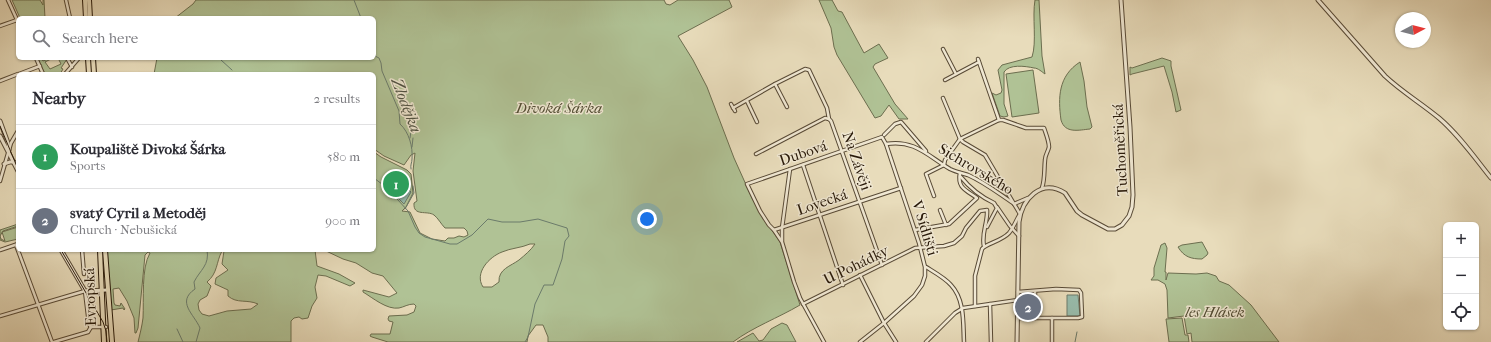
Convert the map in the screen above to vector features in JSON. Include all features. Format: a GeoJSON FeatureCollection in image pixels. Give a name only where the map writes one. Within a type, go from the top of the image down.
{"type":"FeatureCollection","features":[{"type":"Feature","properties":{"kind":"main road"},"geometry":{"type":"LineString","coordinates":[[84,0],[86,16]]}},
{"type":"Feature","properties":{"kind":"main road"},"geometry":{"type":"LineString","coordinates":[[89,0],[90,16]]}},
{"type":"Feature","properties":{"kind":"main road"},"geometry":{"type":"LineString","coordinates":[[88,60],[89,72]]}},
{"type":"Feature","properties":{"kind":"main road"},"geometry":{"type":"LineString","coordinates":[[93,60],[94,72]]}},
{"type":"Feature","properties":{"kind":"main road","name":"Evropská"},"geometry":{"type":"LineString","coordinates":[[100,252],[112,342]]}},
{"type":"Feature","properties":{"kind":"main road","name":"Evropská"},"geometry":{"type":"LineString","coordinates":[[104,252],[104,342]]}},
{"type":"Feature","properties":{"kind":"street"},"geometry":{"type":"LineString","coordinates":[[8,0],[16,17]]}},
{"type":"Feature","properties":{"kind":"street"},"geometry":{"type":"LineString","coordinates":[[66,0],[70,16]]}},
{"type":"Feature","properties":{"kind":"street","name":"Tuchoměřická"},"geometry":{"type":"LineString","coordinates":[[1042,188],[1054,189],[1065,193],[1077,210],[1105,228],[1111,229],[1118,227],[1126,221],[1129,216],[1132,207],[1133,194],[1132,154],[1121,0]]}},
{"type":"Feature","properties":{"kind":"street"},"geometry":{"type":"LineString","coordinates":[[1318,0],[1385,76],[1439,118],[1456,134],[1491,178]]}},
{"type":"Feature","properties":{"kind":"street"},"geometry":{"type":"LineString","coordinates":[[0,26],[16,22]]}},
{"type":"Feature","properties":{"kind":"street"},"geometry":{"type":"LineString","coordinates":[[943,49],[956,74]]}},
{"type":"Feature","properties":{"kind":"street"},"geometry":{"type":"LineString","coordinates":[[37,60],[42,72]]}},
{"type":"Feature","properties":{"kind":"street"},"geometry":{"type":"LineString","coordinates":[[69,60],[72,67]]}},
{"type":"Feature","properties":{"kind":"street"},"geometry":{"type":"LineString","coordinates":[[68,72],[77,60]]}},
{"type":"Feature","properties":{"kind":"street"},"geometry":{"type":"LineString","coordinates":[[945,80],[979,60],[999,120]]}},
{"type":"Feature","properties":{"kind":"street"},"geometry":{"type":"LineString","coordinates":[[24,72],[40,66]]}},
{"type":"Feature","properties":{"kind":"street","name":"Na Závěji"},"geometry":{"type":"LineString","coordinates":[[775,84],[805,69],[809,70],[827,108],[829,119],[842,151],[882,265]]}},
{"type":"Feature","properties":{"kind":"street"},"geometry":{"type":"LineString","coordinates":[[0,81],[16,75]]}},
{"type":"Feature","properties":{"kind":"street"},"geometry":{"type":"LineString","coordinates":[[731,104],[734,110],[747,100],[775,84],[787,107]]}},
{"type":"Feature","properties":{"kind":"street"},"geometry":{"type":"LineString","coordinates":[[943,98],[960,139],[986,155],[1020,214],[1017,342]]}},
{"type":"Feature","properties":{"kind":"street"},"geometry":{"type":"LineString","coordinates":[[747,100],[757,122]]}},
{"type":"Feature","properties":{"kind":"street"},"geometry":{"type":"LineString","coordinates":[[756,154],[825,118],[829,119]]}},
{"type":"Feature","properties":{"kind":"street"},"geometry":{"type":"LineString","coordinates":[[934,196],[926,175],[944,165],[945,160],[960,139],[999,120],[1026,128],[1044,128],[1049,147],[1045,156],[1045,173],[1042,188],[1036,191],[1029,198],[1015,226],[1010,232],[998,241],[984,246]]}},
{"type":"Feature","properties":{"kind":"street"},"geometry":{"type":"LineString","coordinates":[[0,121],[16,166]]}},
{"type":"Feature","properties":{"kind":"street","name":"Sichrovského"},"geometry":{"type":"LineString","coordinates":[[884,135],[895,124],[901,122],[926,152],[960,175],[966,174],[1014,204]]}},
{"type":"Feature","properties":{"kind":"street"},"geometry":{"type":"LineString","coordinates":[[0,181],[4,164],[16,134]]}},
{"type":"Feature","properties":{"kind":"street"},"geometry":{"type":"LineString","coordinates":[[0,136],[9,150]]}},
{"type":"Feature","properties":{"kind":"street"},"geometry":{"type":"LineString","coordinates":[[6,137],[14,137]]}},
{"type":"Feature","properties":{"kind":"street","name":"Dubová"},"geometry":{"type":"LineString","coordinates":[[774,230],[760,211],[747,184],[881,137],[886,144]]}},
{"type":"Feature","properties":{"kind":"street","name":"Sichrovského"},"geometry":{"type":"LineString","coordinates":[[886,144],[901,143],[926,152]]}},
{"type":"Feature","properties":{"kind":"street","name":"V Sídlišti"},"geometry":{"type":"LineString","coordinates":[[860,342],[914,296],[922,285],[925,276],[925,267],[915,230],[886,144]]}},
{"type":"Feature","properties":{"kind":"street"},"geometry":{"type":"LineString","coordinates":[[4,164],[14,162]]}},
{"type":"Feature","properties":{"kind":"street"},"geometry":{"type":"LineString","coordinates":[[803,165],[843,285]]}},
{"type":"Feature","properties":{"kind":"street"},"geometry":{"type":"LineString","coordinates":[[790,169],[782,228],[782,242],[794,282],[803,304],[824,342]]}},
{"type":"Feature","properties":{"kind":"street"},"geometry":{"type":"LineString","coordinates":[[915,230],[946,225],[977,198],[961,186],[959,181],[960,175]]}},
{"type":"Feature","properties":{"kind":"street"},"geometry":{"type":"LineString","coordinates":[[960,175],[986,200],[994,203],[1019,236]]}},
{"type":"Feature","properties":{"kind":"street","name":"Lovecká"},"geometry":{"type":"LineString","coordinates":[[774,230],[901,188]]}},
{"type":"Feature","properties":{"kind":"street"},"geometry":{"type":"LineString","coordinates":[[1014,204],[1029,198]]}},
{"type":"Feature","properties":{"kind":"street"},"geometry":{"type":"LineString","coordinates":[[985,229],[994,216],[996,208],[994,203]]}},
{"type":"Feature","properties":{"kind":"street"},"geometry":{"type":"LineString","coordinates":[[940,210],[946,225]]}},
{"type":"Feature","properties":{"kind":"street"},"geometry":{"type":"LineString","coordinates":[[920,247],[944,246],[954,243],[962,236],[966,228],[980,211],[987,210],[983,240],[984,246],[975,276],[975,306]]}},
{"type":"Feature","properties":{"kind":"street"},"geometry":{"type":"LineString","coordinates":[[774,230],[782,242]]}},
{"type":"Feature","properties":{"kind":"street"},"geometry":{"type":"LineString","coordinates":[[0,250],[16,244]]}},
{"type":"Feature","properties":{"kind":"street","name":"U Pohádky"},"geometry":{"type":"LineString","coordinates":[[803,304],[915,248],[920,247]]}},
{"type":"Feature","properties":{"kind":"street"},"geometry":{"type":"LineString","coordinates":[[20,252],[38,305],[53,342],[88,332],[91,327]]}},
{"type":"Feature","properties":{"kind":"street"},"geometry":{"type":"LineString","coordinates":[[62,252],[85,291],[89,324],[91,327]]}},
{"type":"Feature","properties":{"kind":"street"},"geometry":{"type":"LineString","coordinates":[[82,252],[84,274]]}},
{"type":"Feature","properties":{"kind":"street"},"geometry":{"type":"LineString","coordinates":[[925,267],[951,284],[960,299],[963,308],[964,342]]}},
{"type":"Feature","properties":{"kind":"street"},"geometry":{"type":"LineString","coordinates":[[860,275],[884,323],[896,342]]}},
{"type":"Feature","properties":{"kind":"street"},"geometry":{"type":"LineString","coordinates":[[1018,292],[1075,289],[1080,292],[1082,317],[1018,318]]}},
{"type":"Feature","properties":{"kind":"street"},"geometry":{"type":"LineString","coordinates":[[0,316],[85,291],[105,290]]}},
{"type":"Feature","properties":{"kind":"street"},"geometry":{"type":"LineString","coordinates":[[1034,292],[1035,318]]}},
{"type":"Feature","properties":{"kind":"street"},"geometry":{"type":"LineString","coordinates":[[926,342],[949,319],[963,308],[1018,300]]}},
{"type":"Feature","properties":{"kind":"street"},"geometry":{"type":"LineString","coordinates":[[990,304],[991,342]]}},
{"type":"Feature","properties":{"kind":"street"},"geometry":{"type":"LineString","coordinates":[[1052,318],[1052,342]]}},
{"type":"Feature","properties":{"kind":"street"},"geometry":{"type":"LineString","coordinates":[[91,327],[104,327]]}},
{"type":"Feature","properties":{"kind":"green space"},"geometry":{"type":"Polygon","coordinates":[[[12,0],[40,0],[43,5],[44,0],[45,16],[19,16],[12,0]]]}},
{"type":"Feature","properties":{"kind":"green space","name":"Divoká Šárka"},"geometry":{"type":"Polygon","coordinates":[[[196,0],[664,0],[666,4],[670,5],[678,0],[729,0],[732,7],[678,36],[707,87],[734,158],[752,198],[762,216],[780,242],[800,305],[733,342],[548,342],[548,337],[543,325],[536,325],[528,336],[527,342],[388,342],[372,337],[370,336],[371,334],[390,334],[393,322],[389,321],[389,316],[407,315],[414,312],[416,306],[412,304],[394,308],[376,300],[363,292],[363,290],[389,297],[397,293],[383,276],[372,273],[356,263],[328,252],[376,252],[376,153],[407,170],[411,174],[413,193],[406,207],[402,211],[410,212],[420,233],[432,239],[445,241],[448,238],[459,236],[464,237],[468,235],[464,228],[445,228],[434,215],[418,212],[414,207],[414,203],[417,201],[413,171],[415,153],[411,155],[404,165],[384,156],[376,150],[376,72],[154,72],[157,60],[376,60],[376,16],[178,16],[196,0]],[[530,244],[497,254],[484,266],[480,276],[483,287],[492,287],[499,282],[499,278],[503,271],[530,250],[535,244],[530,244]]]}},
{"type":"Feature","properties":{"kind":"green space"},"geometry":{"type":"Polygon","coordinates":[[[819,0],[832,0],[838,11],[842,12],[864,53],[879,44],[888,58],[875,64],[873,67],[895,104],[908,119],[899,119],[889,105],[881,116],[875,118],[837,55],[831,28],[819,0]]]}},
{"type":"Feature","properties":{"kind":"green space"},"geometry":{"type":"Polygon","coordinates":[[[1035,0],[1039,0],[1042,56],[1045,74],[1037,69],[1026,67],[1018,66],[1006,69],[1004,72],[1004,104],[1008,116],[1000,116],[992,93],[996,95],[1001,93],[1002,90],[998,70],[1002,65],[1032,57],[1034,44],[1035,0]]]}},
{"type":"Feature","properties":{"kind":"green space"},"geometry":{"type":"Polygon","coordinates":[[[1162,58],[1171,61],[1181,110],[1176,112],[1164,66],[1130,75],[1130,67],[1132,68],[1162,58]]]}},
{"type":"Feature","properties":{"kind":"green space"},"geometry":{"type":"Polygon","coordinates":[[[38,60],[49,60],[45,62],[50,69],[61,64],[59,60],[66,60],[61,68],[63,69],[61,72],[44,72],[38,60]]]}},
{"type":"Feature","properties":{"kind":"green space"},"geometry":{"type":"Polygon","coordinates":[[[1080,62],[1087,107],[1092,127],[1090,129],[1073,130],[1066,127],[1061,120],[1060,96],[1061,88],[1067,74],[1080,62]]]}},
{"type":"Feature","properties":{"kind":"green space"},"geometry":{"type":"Polygon","coordinates":[[[1033,70],[1039,113],[1012,117],[1006,74],[1033,70]]]}},
{"type":"Feature","properties":{"kind":"green space"},"geometry":{"type":"Polygon","coordinates":[[[16,225],[16,227],[3,231],[0,236],[0,230],[16,225]]]}},
{"type":"Feature","properties":{"kind":"green space"},"geometry":{"type":"Polygon","coordinates":[[[16,228],[16,239],[5,242],[0,240],[0,236],[1,239],[5,241],[2,232],[16,228]]]}},
{"type":"Feature","properties":{"kind":"green space"},"geometry":{"type":"Polygon","coordinates":[[[1202,242],[1208,253],[1202,259],[1188,257],[1178,247],[1182,245],[1202,242]]]}},
{"type":"Feature","properties":{"kind":"green space","name":"les Hlásek"},"geometry":{"type":"Polygon","coordinates":[[[1165,243],[1167,248],[1165,272],[1166,280],[1168,273],[1207,273],[1216,276],[1219,281],[1229,285],[1251,305],[1279,342],[1192,342],[1191,333],[1187,334],[1184,316],[1168,318],[1167,290],[1165,284],[1158,280],[1151,280],[1154,276],[1154,268],[1161,245],[1165,243]]]}},
{"type":"Feature","properties":{"kind":"green space"},"geometry":{"type":"Polygon","coordinates":[[[106,252],[148,252],[145,255],[138,328],[136,333],[134,318],[127,301],[119,288],[113,289],[115,305],[120,306],[121,303],[125,309],[124,310],[123,308],[111,310],[106,252]]]}},
{"type":"Feature","properties":{"kind":"green space"},"geometry":{"type":"Polygon","coordinates":[[[148,252],[222,252],[213,275],[207,282],[211,286],[207,296],[200,300],[198,304],[199,310],[202,314],[209,316],[227,311],[251,309],[258,304],[235,300],[228,296],[228,290],[215,284],[216,278],[228,270],[222,264],[224,252],[315,252],[317,266],[339,274],[355,283],[350,286],[326,276],[318,275],[315,287],[317,298],[312,306],[308,318],[302,319],[299,317],[294,318],[291,321],[291,342],[138,342],[143,318],[145,267],[150,253],[148,252]]]}},
{"type":"Feature","properties":{"kind":"green space"},"geometry":{"type":"Polygon","coordinates":[[[1182,318],[1185,335],[1188,335],[1189,342],[1169,342],[1166,319],[1182,318]]]}},
{"type":"Feature","properties":{"kind":"green space"},"geometry":{"type":"Polygon","coordinates":[[[782,323],[787,325],[796,342],[737,342],[753,333],[759,341],[763,340],[771,329],[782,323]]]}},
{"type":"Feature","properties":{"kind":"shaded area"},"geometry":{"type":"Polygon","coordinates":[[[404,185],[411,192],[404,204],[393,193],[404,185]]]}},
{"type":"Feature","properties":{"kind":"shaded area"},"geometry":{"type":"Polygon","coordinates":[[[1067,295],[1078,295],[1080,316],[1067,316],[1067,295]]]}},
{"type":"Feature","properties":{"kind":"waterway","name":"Zlodějka"},"geometry":{"type":"LineString","coordinates":[[354,0],[360,16]]}},
{"type":"Feature","properties":{"kind":"waterway","name":"Zlodějka"},"geometry":{"type":"LineString","coordinates":[[376,56],[379,58],[382,71],[399,111],[400,124],[406,131],[410,140],[412,154],[411,169]]}},
{"type":"Feature","properties":{"kind":"waterway"},"geometry":{"type":"LineString","coordinates":[[221,60],[232,70]]}},
{"type":"Feature","properties":{"kind":"waterway"},"geometry":{"type":"LineString","coordinates":[[410,138],[412,125]]}},
{"type":"Feature","properties":{"kind":"waterway","name":"Zlodějka"},"geometry":{"type":"LineString","coordinates":[[412,147],[413,138]]}},
{"type":"Feature","properties":{"kind":"waterway"},"geometry":{"type":"LineString","coordinates":[[376,180],[387,188],[408,211],[419,233],[425,237],[450,244],[457,244],[472,235],[488,219],[502,222],[520,222],[538,219],[567,228],[569,236],[565,241],[562,259],[553,285],[544,285],[535,304],[528,337],[525,342]]}},
{"type":"Feature","properties":{"kind":"waterway","name":"Zlodějka"},"geometry":{"type":"LineString","coordinates":[[405,209],[414,193],[413,186]]}},
{"type":"Feature","properties":{"kind":"waterway"},"geometry":{"type":"LineString","coordinates":[[196,342],[200,328],[188,308],[187,299],[195,289],[194,282],[206,264],[207,252]]}},
{"type":"Feature","properties":{"kind":"waterway"},"geometry":{"type":"LineString","coordinates":[[177,329],[183,342]]}},
{"type":"Feature","properties":{"kind":"waterway"},"geometry":{"type":"LineString","coordinates":[[1075,342],[1077,332]]}},
{"type":"Feature","properties":{"kind":"tram line"},"geometry":{"type":"LineString","coordinates":[[0,126],[16,164]]}},
{"type":"Feature","properties":{"kind":"tram line"},"geometry":{"type":"LineString","coordinates":[[62,252],[103,322],[107,342]]}},
{"type":"Feature","properties":{"kind":"place","name":"Koupaliště Divoká Šárka"},"geometry":{"type":"Point","coordinates":[396,184]}},
{"type":"Feature","properties":{"kind":"place","name":"svatý Cyril a Metoděj"},"geometry":{"type":"Point","coordinates":[1028,307]}}]}
